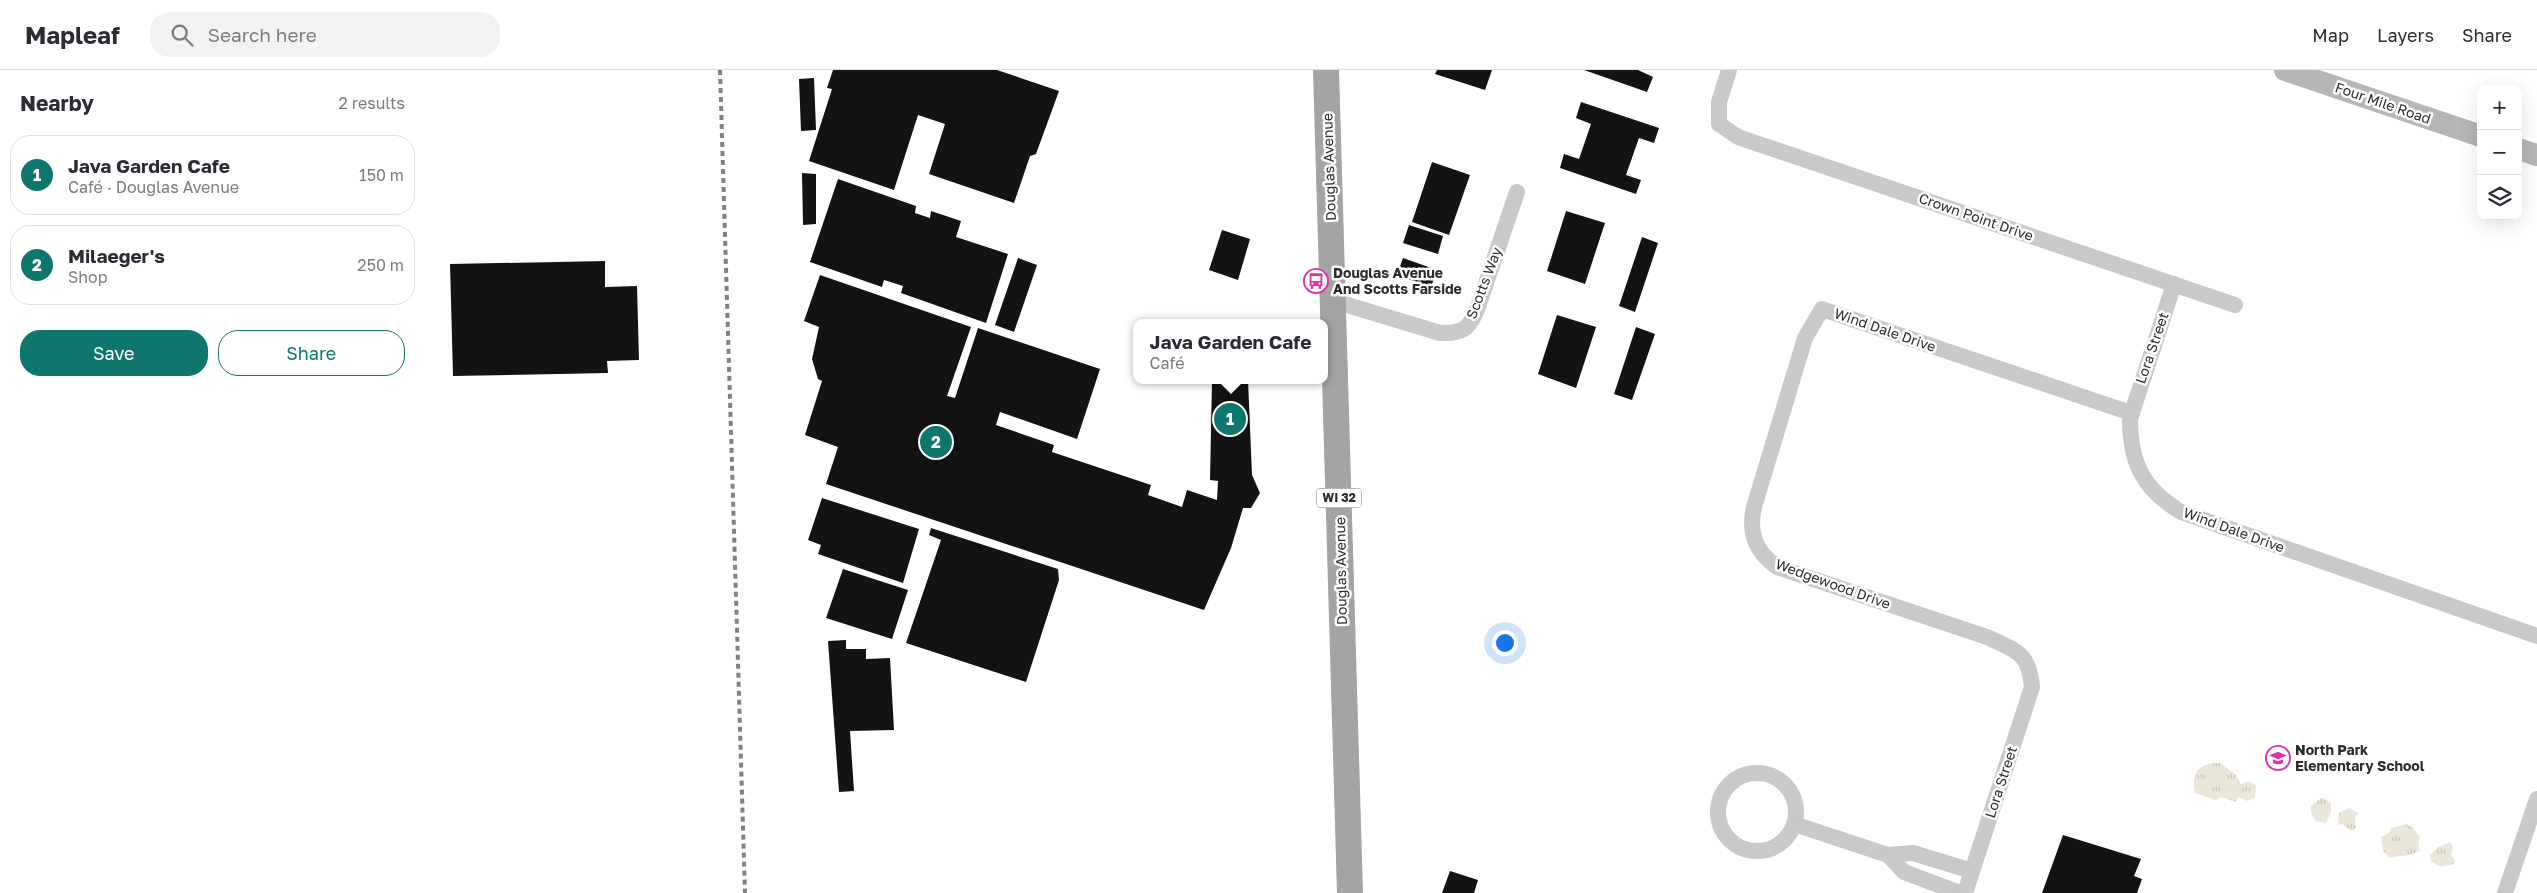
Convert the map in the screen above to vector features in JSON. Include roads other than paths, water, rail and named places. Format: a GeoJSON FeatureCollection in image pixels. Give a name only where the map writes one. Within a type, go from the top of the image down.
{"type":"FeatureCollection","features":[{"type":"Feature","properties":{"kind":"main road","name":"Douglas Avenue"},"geometry":{"type":"LineString","coordinates":[[1326,70],[1350,893]]}},
{"type":"Feature","properties":{"kind":"main road","name":"Four Mile Road"},"geometry":{"type":"LineString","coordinates":[[2285,70],[2477,135]]}},
{"type":"Feature","properties":{"kind":"main road"},"geometry":{"type":"LineString","coordinates":[[2522,150],[2537,155]]}},
{"type":"Feature","properties":{"kind":"street","name":"Crown Point Drive"},"geometry":{"type":"LineString","coordinates":[[1729,70],[1719,102],[1719,124],[1738,137],[2235,305]]}},
{"type":"Feature","properties":{"kind":"street","name":"Scotts Way"},"geometry":{"type":"LineString","coordinates":[[1334,301],[1440,332],[1453,333],[1465,330],[1473,319],[1479,304],[1517,192]]}},
{"type":"Feature","properties":{"kind":"street","name":"Lora Street"},"geometry":{"type":"LineString","coordinates":[[2131,413],[2174,284]]}},
{"type":"Feature","properties":{"kind":"street","name":"Wind Dale Drive"},"geometry":{"type":"LineString","coordinates":[[1822,309],[2131,413],[2130,438],[2134,458],[2141,474],[2158,496],[2181,512],[2537,636]]}},
{"type":"Feature","properties":{"kind":"street","name":"Wedgewood Drive"},"geometry":{"type":"LineString","coordinates":[[1822,309],[1805,338],[1753,507],[1751,520],[1752,535],[1757,548],[1766,559],[1777,567],[1987,637],[2012,649],[2026,660],[2030,670]]}},
{"type":"Feature","properties":{"kind":"street","name":"Lora Street"},"geometry":{"type":"LineString","coordinates":[[1965,893],[2032,687],[2030,670]]}},
{"type":"Feature","properties":{"kind":"street"},"geometry":{"type":"LineString","coordinates":[[1756,772],[1769,774],[1788,788],[1794,799],[1796,812],[1794,824],[1788,836],[1778,845],[1765,850],[1752,851],[1739,847],[1728,839],[1721,828],[1717,814],[1719,801],[1725,789],[1733,780],[1744,774],[1756,772]]}},
{"type":"Feature","properties":{"kind":"street"},"geometry":{"type":"LineString","coordinates":[[2505,893],[2537,799]]}},
{"type":"Feature","properties":{"kind":"street"},"geometry":{"type":"LineString","coordinates":[[1794,824],[1888,855],[1913,853],[1972,871]]}},
{"type":"Feature","properties":{"kind":"street"},"geometry":{"type":"LineString","coordinates":[[1888,855],[1904,872],[1960,893]]}},
{"type":"Feature","properties":{"kind":"railway"},"geometry":{"type":"LineString","coordinates":[[720,70],[745,893]]}},
{"type":"Feature","properties":{"kind":"place","name":"Douglas Avenue And Scotts Farside"},"geometry":{"type":"Point","coordinates":[1316,281]}},
{"type":"Feature","properties":{"kind":"place","name":"Java Garden Cafe"},"geometry":{"type":"Point","coordinates":[1230,419]}},
{"type":"Feature","properties":{"kind":"place","name":"Milaeger's"},"geometry":{"type":"Point","coordinates":[936,442]}},
{"type":"Feature","properties":{"kind":"place","name":"North Park Elementary School"},"geometry":{"type":"Point","coordinates":[2278,758]}}]}
